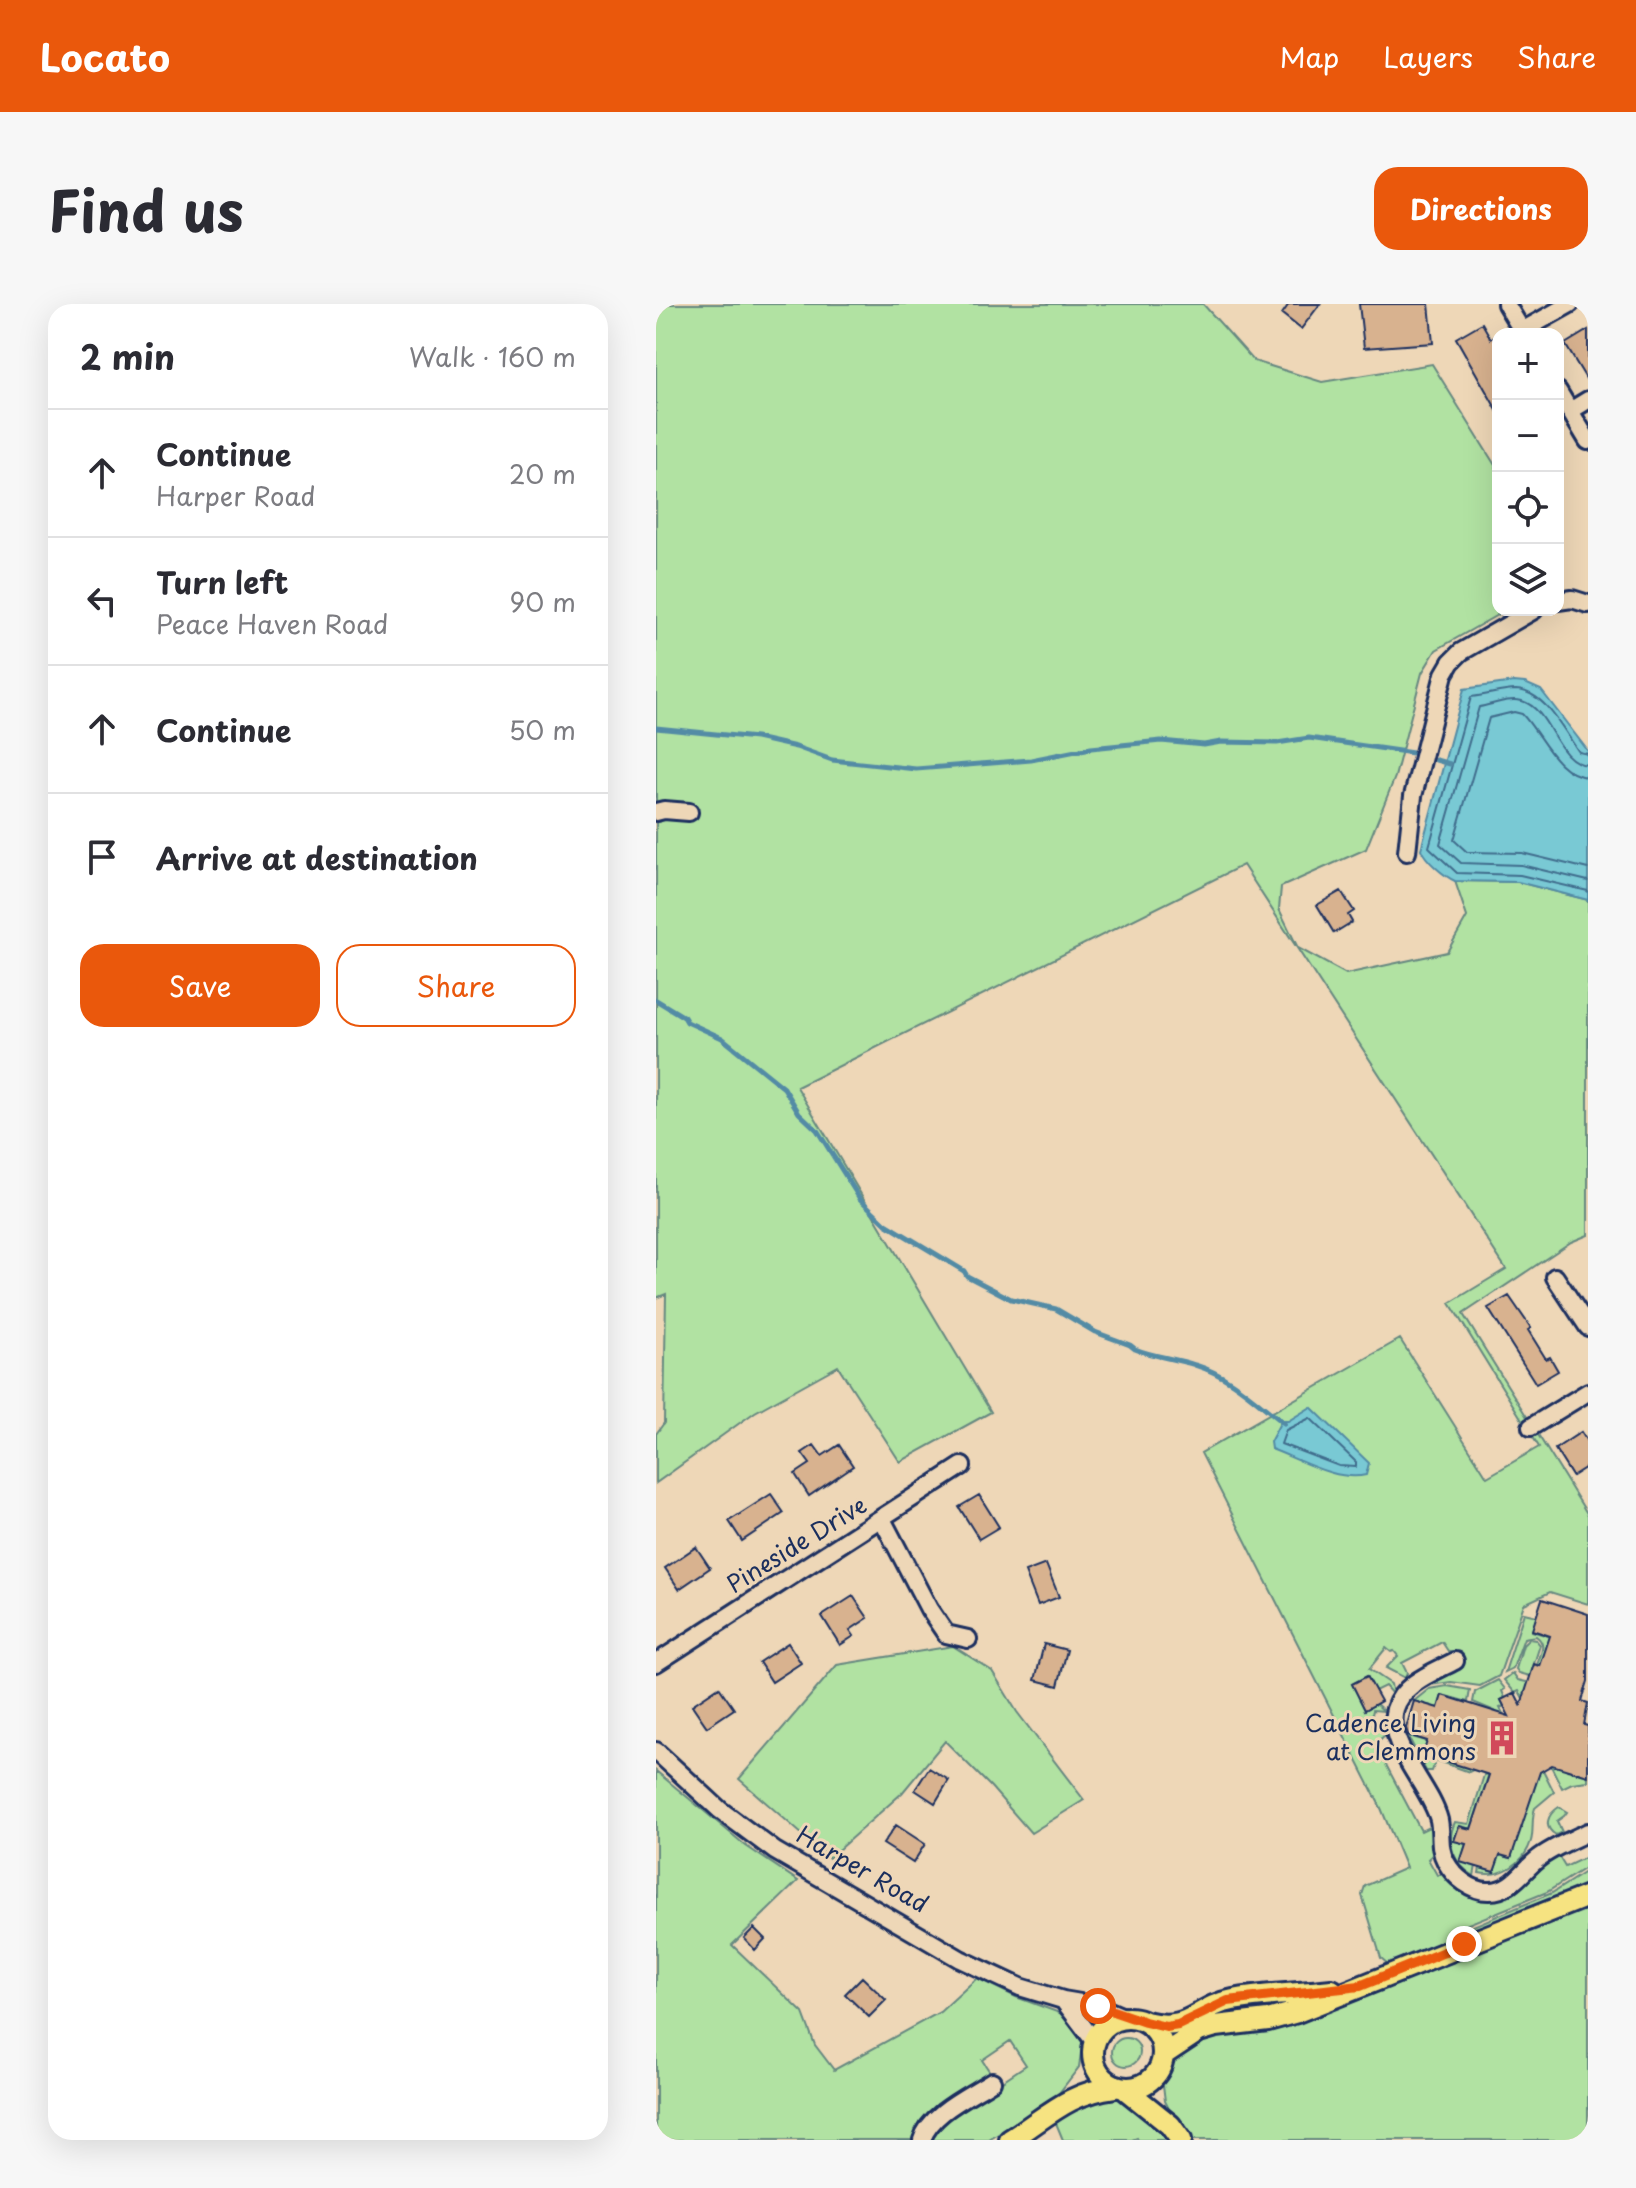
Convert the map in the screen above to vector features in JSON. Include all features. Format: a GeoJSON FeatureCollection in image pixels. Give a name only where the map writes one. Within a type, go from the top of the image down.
{"type":"FeatureCollection","features":[{"type":"Feature","properties":{"kind":"main road"},"geometry":{"type":"LineString","coordinates":[[1010,2140],[1068,2099],[1092,2091],[1146,2084],[1154,2077],[1163,2055],[1199,2031],[1297,2012],[1588,1896]]}},
{"type":"Feature","properties":{"kind":"main road"},"geometry":{"type":"LineString","coordinates":[[1068,2099],[1107,2024],[1136,2020],[1166,2027],[1178,2025],[1228,2001],[1360,1986]]}},
{"type":"Feature","properties":{"kind":"main road"},"geometry":{"type":"LineString","coordinates":[[1136,2020],[1159,2036],[1163,2055]]}},
{"type":"Feature","properties":{"kind":"main road"},"geometry":{"type":"LineString","coordinates":[[1093,2047],[1098,2074],[1175,2132]]}},
{"type":"Feature","properties":{"kind":"main road"},"geometry":{"type":"LineString","coordinates":[[1154,2077],[1155,2089],[1175,2132]]}},
{"type":"Feature","properties":{"kind":"street"},"geometry":{"type":"LineString","coordinates":[[1506,304],[1520,328]]}},
{"type":"Feature","properties":{"kind":"street"},"geometry":{"type":"LineString","coordinates":[[1531,328],[1570,304]]}},
{"type":"Feature","properties":{"kind":"street"},"geometry":{"type":"LineString","coordinates":[[1563,400],[1588,441]]}},
{"type":"Feature","properties":{"kind":"street"},"geometry":{"type":"LineString","coordinates":[[1570,411],[1588,400]]}},
{"type":"Feature","properties":{"kind":"street"},"geometry":{"type":"LineString","coordinates":[[1564,600],[1588,604]]}},
{"type":"Feature","properties":{"kind":"street"},"geometry":{"type":"LineString","coordinates":[[1407,852],[1413,796],[1444,674],[1461,652],[1524,616]]}},
{"type":"Feature","properties":{"kind":"street"},"geometry":{"type":"LineString","coordinates":[[656,812],[689,812]]}},
{"type":"Feature","properties":{"kind":"street"},"geometry":{"type":"LineString","coordinates":[[1555,1277],[1588,1327]]}},
{"type":"Feature","properties":{"kind":"street"},"geometry":{"type":"LineString","coordinates":[[1531,1427],[1588,1392]]}},
{"type":"Feature","properties":{"kind":"street","name":"Pineside Drive"},"geometry":{"type":"LineString","coordinates":[[656,1663],[962,1466]]}},
{"type":"Feature","properties":{"kind":"street"},"geometry":{"type":"LineString","coordinates":[[882,1519],[929,1609],[946,1634],[968,1639]]}},
{"type":"Feature","properties":{"kind":"street"},"geometry":{"type":"LineString","coordinates":[[1455,1661],[1401,1693],[1394,1711],[1393,1731],[1439,1822],[1439,1844],[1446,1863],[1460,1880],[1472,1887],[1490,1891],[1516,1881],[1540,1857],[1588,1832]]}},
{"type":"Feature","properties":{"kind":"street","name":"Harper Road"},"geometry":{"type":"LineString","coordinates":[[656,1751],[720,1810],[775,1851],[960,1959],[1020,1987],[1063,2000],[1098,2006],[1136,2020]]}},
{"type":"Feature","properties":{"kind":"street"},"geometry":{"type":"LineString","coordinates":[[1063,2000],[1093,2047]]}},
{"type":"Feature","properties":{"kind":"street"},"geometry":{"type":"LineString","coordinates":[[922,2140],[926,2128],[936,2119],[992,2081]]}},
{"type":"Feature","properties":{"kind":"green space"},"geometry":{"type":"Polygon","coordinates":[[[656,304],[1203,304],[1254,361],[1322,382],[1432,364],[1492,460],[1492,616],[1496,616],[1436,650],[1422,673],[1395,777],[1366,849],[1281,887],[1279,909],[1298,948],[1346,974],[1447,952],[1467,917],[1455,881],[1518,882],[1588,900],[1588,1235],[1571,1242],[1463,1314],[1588,1515],[1588,1604],[1550,1592],[1524,1604],[1499,1676],[1480,1686],[1451,1682],[1430,1685],[1463,1667],[1455,1651],[1448,1651],[1442,1642],[1402,1663],[1407,1673],[1405,1678],[1386,1668],[1398,1656],[1386,1648],[1369,1669],[1391,1684],[1393,1695],[1385,1686],[1375,1691],[1367,1676],[1352,1684],[1365,1709],[1376,1704],[1384,1711],[1373,1710],[1370,1723],[1380,1725],[1386,1734],[1375,1744],[1421,1831],[1429,1827],[1432,1830],[1433,1854],[1428,1859],[1437,1875],[1443,1874],[1464,1892],[1502,1892],[1519,1888],[1559,1857],[1565,1867],[1588,1856],[1588,1866],[1547,1892],[1458,1928],[1459,1932],[1552,1893],[1588,1870],[1588,1885],[1389,1965],[1381,1958],[1362,1895],[1365,1886],[1406,1868],[1381,1808],[1201,1453],[1400,1339],[1487,1477],[1539,1447],[1450,1303],[1506,1269],[1243,865],[797,1087],[991,1412],[900,1462],[838,1366],[755,1412],[656,1483],[656,1434],[664,1423],[666,1294],[656,1298],[656,304]]]}},
{"type":"Feature","properties":{"kind":"green space"},"geometry":{"type":"Polygon","coordinates":[[[1524,1613],[1537,1616],[1532,1631],[1561,1640],[1540,1666],[1537,1665],[1541,1642],[1536,1636],[1524,1638],[1513,1668],[1505,1672],[1524,1613]]]}},
{"type":"Feature","properties":{"kind":"green space"},"geometry":{"type":"Polygon","coordinates":[[[1529,1639],[1536,1640],[1540,1645],[1530,1676],[1516,1669],[1523,1645],[1529,1639]]]}},
{"type":"Feature","properties":{"kind":"green space"},"geometry":{"type":"Polygon","coordinates":[[[953,1646],[992,1671],[1017,1712],[1084,1800],[1031,1833],[945,1741],[902,1793],[829,1858],[739,1779],[837,1665],[953,1646]]]}},
{"type":"Feature","properties":{"kind":"green space"},"geometry":{"type":"Polygon","coordinates":[[[1513,1673],[1518,1680],[1535,1684],[1529,1709],[1519,1691],[1515,1693],[1504,1680],[1513,1673]]]}},
{"type":"Feature","properties":{"kind":"green space"},"geometry":{"type":"Polygon","coordinates":[[[1498,1680],[1505,1689],[1502,1691],[1505,1698],[1501,1700],[1504,1706],[1500,1708],[1505,1717],[1491,1724],[1495,1711],[1473,1702],[1475,1692],[1498,1680]]]}},
{"type":"Feature","properties":{"kind":"green space"},"geometry":{"type":"Polygon","coordinates":[[[1447,1686],[1470,1690],[1468,1702],[1442,1695],[1438,1708],[1414,1701],[1429,1689],[1447,1686]]]}},
{"type":"Feature","properties":{"kind":"green space"},"geometry":{"type":"Polygon","coordinates":[[[1408,1736],[1427,1741],[1473,1770],[1469,1772],[1436,1760],[1432,1771],[1426,1771],[1408,1736]]]}},
{"type":"Feature","properties":{"kind":"green space"},"geometry":{"type":"Polygon","coordinates":[[[1570,1758],[1567,1770],[1588,1776],[1588,1781],[1562,1788],[1551,1766],[1570,1758]]]}},
{"type":"Feature","properties":{"kind":"green space"},"geometry":{"type":"Polygon","coordinates":[[[1490,1770],[1471,1829],[1459,1826],[1454,1840],[1466,1844],[1461,1861],[1476,1866],[1474,1876],[1461,1865],[1453,1852],[1452,1830],[1455,1822],[1469,1824],[1485,1772],[1490,1770]]]}},
{"type":"Feature","properties":{"kind":"green space"},"geometry":{"type":"Polygon","coordinates":[[[1528,1770],[1543,1770],[1554,1792],[1535,1808],[1528,1849],[1511,1868],[1495,1873],[1479,1873],[1480,1868],[1494,1872],[1500,1855],[1511,1858],[1528,1770]]]}},
{"type":"Feature","properties":{"kind":"green space"},"geometry":{"type":"Polygon","coordinates":[[[656,1771],[746,1846],[798,1881],[732,1945],[803,2013],[815,2045],[834,2070],[940,2012],[977,1978],[1016,1997],[1068,2016],[1083,2039],[1079,2067],[1056,2097],[989,2140],[931,2140],[937,2125],[1026,2065],[1010,2041],[982,2060],[992,2075],[923,2121],[916,2135],[917,2140],[656,2140],[656,1771]]]}},
{"type":"Feature","properties":{"kind":"green space"},"geometry":{"type":"Polygon","coordinates":[[[1559,1807],[1567,1812],[1557,1821],[1562,1832],[1556,1835],[1549,1828],[1548,1821],[1559,1807]]]}},
{"type":"Feature","properties":{"kind":"green space"},"geometry":{"type":"Polygon","coordinates":[[[1588,1907],[1588,2140],[1190,2140],[1165,2101],[1163,2085],[1171,2061],[1199,2038],[1359,1995],[1588,1907]]]}},
{"type":"Feature","properties":{"kind":"green space"},"geometry":{"type":"Polygon","coordinates":[[[1126,2038],[1136,2042],[1140,2052],[1136,2062],[1126,2066],[1116,2062],[1112,2052],[1116,2042],[1126,2038]]]}},
{"type":"Feature","properties":{"kind":"green space"},"geometry":{"type":"Polygon","coordinates":[[[1116,2095],[1143,2110],[1168,2140],[1063,2140],[1056,2123],[1084,2101],[1116,2095]]]}},
{"type":"Feature","properties":{"kind":"water"},"geometry":{"type":"Polygon","coordinates":[[[1514,682],[1541,690],[1588,751],[1588,900],[1518,882],[1455,881],[1435,867],[1421,849],[1464,689],[1514,682]]]}},
{"type":"Feature","properties":{"kind":"water"},"geometry":{"type":"Polygon","coordinates":[[[1311,1407],[1369,1463],[1366,1475],[1330,1472],[1271,1449],[1270,1442],[1281,1421],[1288,1421],[1311,1407]]]}},
{"type":"Feature","properties":{"kind":"building"},"geometry":{"type":"Polygon","coordinates":[[[1289,304],[1320,304],[1301,329],[1282,314],[1289,304]]]}},
{"type":"Feature","properties":{"kind":"building"},"geometry":{"type":"Polygon","coordinates":[[[1359,304],[1429,304],[1433,343],[1364,348],[1359,304]]]}},
{"type":"Feature","properties":{"kind":"building"},"geometry":{"type":"Polygon","coordinates":[[[1482,323],[1492,338],[1492,401],[1456,338],[1482,323]]]}},
{"type":"Feature","properties":{"kind":"building"},"geometry":{"type":"Polygon","coordinates":[[[1588,330],[1588,382],[1565,344],[1588,330]]]}},
{"type":"Feature","properties":{"kind":"building"},"geometry":{"type":"Polygon","coordinates":[[[1341,891],[1354,911],[1348,915],[1352,922],[1334,933],[1317,905],[1341,891]]]}},
{"type":"Feature","properties":{"kind":"building"},"geometry":{"type":"Polygon","coordinates":[[[1509,1296],[1531,1328],[1528,1330],[1546,1359],[1550,1357],[1558,1371],[1536,1384],[1488,1308],[1509,1296]]]}},
{"type":"Feature","properties":{"kind":"building"},"geometry":{"type":"Polygon","coordinates":[[[1581,1432],[1588,1443],[1588,1466],[1572,1476],[1555,1449],[1581,1432]]]}},
{"type":"Feature","properties":{"kind":"building"},"geometry":{"type":"Polygon","coordinates":[[[814,1445],[822,1456],[839,1445],[853,1466],[809,1496],[795,1474],[810,1464],[802,1453],[814,1445]]]}},
{"type":"Feature","properties":{"kind":"building"},"geometry":{"type":"Polygon","coordinates":[[[771,1494],[784,1513],[742,1541],[729,1521],[771,1494]]]}},
{"type":"Feature","properties":{"kind":"building"},"geometry":{"type":"Polygon","coordinates":[[[979,1495],[999,1527],[979,1539],[959,1507],[979,1495]]]}},
{"type":"Feature","properties":{"kind":"building"},"geometry":{"type":"Polygon","coordinates":[[[696,1547],[710,1568],[679,1589],[665,1568],[696,1547]]]}},
{"type":"Feature","properties":{"kind":"building"},"geometry":{"type":"Polygon","coordinates":[[[1046,1564],[1059,1597],[1038,1605],[1025,1572],[1046,1564]]]}},
{"type":"Feature","properties":{"kind":"building"},"geometry":{"type":"Polygon","coordinates":[[[853,1596],[868,1618],[850,1630],[854,1636],[840,1645],[822,1616],[853,1596]]]}},
{"type":"Feature","properties":{"kind":"building","name":"Cadence Living at Clemmons"},"geometry":{"type":"Polygon","coordinates":[[[1542,1599],[1588,1614],[1588,1681],[1582,1701],[1588,1703],[1584,1725],[1588,1726],[1588,1776],[1552,1765],[1540,1772],[1511,1858],[1500,1855],[1494,1872],[1460,1862],[1466,1844],[1454,1841],[1459,1826],[1471,1829],[1489,1775],[1423,1754],[1427,1741],[1408,1735],[1406,1728],[1414,1701],[1438,1708],[1442,1695],[1509,1716],[1501,1700],[1515,1693],[1521,1705],[1534,1664],[1540,1666],[1550,1636],[1532,1630],[1542,1599]]]}},
{"type":"Feature","properties":{"kind":"building"},"geometry":{"type":"Polygon","coordinates":[[[788,1643],[801,1663],[772,1682],[759,1662],[788,1643]]]}},
{"type":"Feature","properties":{"kind":"building"},"geometry":{"type":"Polygon","coordinates":[[[1044,1644],[1067,1650],[1058,1686],[1035,1680],[1044,1644]]]}},
{"type":"Feature","properties":{"kind":"building"},"geometry":{"type":"Polygon","coordinates":[[[1367,1676],[1381,1701],[1365,1710],[1352,1684],[1367,1676]]]}},
{"type":"Feature","properties":{"kind":"building"},"geometry":{"type":"Polygon","coordinates":[[[719,1687],[734,1709],[707,1727],[692,1705],[719,1687]]]}},
{"type":"Feature","properties":{"kind":"building"},"geometry":{"type":"Polygon","coordinates":[[[929,1768],[949,1780],[935,1803],[915,1790],[929,1768]]]}},
{"type":"Feature","properties":{"kind":"building"},"geometry":{"type":"Polygon","coordinates":[[[896,1825],[925,1844],[913,1863],[883,1844],[896,1825]]]}},
{"type":"Feature","properties":{"kind":"building"},"geometry":{"type":"Polygon","coordinates":[[[754,1928],[765,1939],[755,1950],[744,1938],[754,1928]]]}},
{"type":"Feature","properties":{"kind":"building"},"geometry":{"type":"Polygon","coordinates":[[[862,1977],[886,2000],[869,2017],[845,1994],[862,1977]]]}},
{"type":"Feature","properties":{"kind":"waterway"},"geometry":{"type":"LineString","coordinates":[[656,728],[756,738],[796,747],[832,760],[916,769],[1031,760],[1091,748],[1161,741],[1204,745],[1221,742],[1277,743],[1309,738],[1413,753]]}},
{"type":"Feature","properties":{"kind":"waterway"},"geometry":{"type":"LineString","coordinates":[[1436,760],[1450,764]]}},
{"type":"Feature","properties":{"kind":"waterway"},"geometry":{"type":"LineString","coordinates":[[656,1000],[687,1022],[722,1038],[784,1088],[799,1113],[817,1130],[860,1199],[886,1224],[964,1271],[967,1276],[1011,1299],[1056,1309],[1095,1332],[1135,1349],[1208,1370],[1242,1390],[1284,1423]]}},
{"type":"Feature","properties":{"kind":"place","name":"Cadence Living at Clemmons"},"geometry":{"type":"Point","coordinates":[1502,1738]}},
{"type":"Feature","properties":{"kind":"route"},"geometry":{"type":"LineString","coordinates":[[1098,2006],[1126,2018],[1166,2027],[1178,2025],[1228,2001],[1360,1986],[1464,1944]]}}]}
